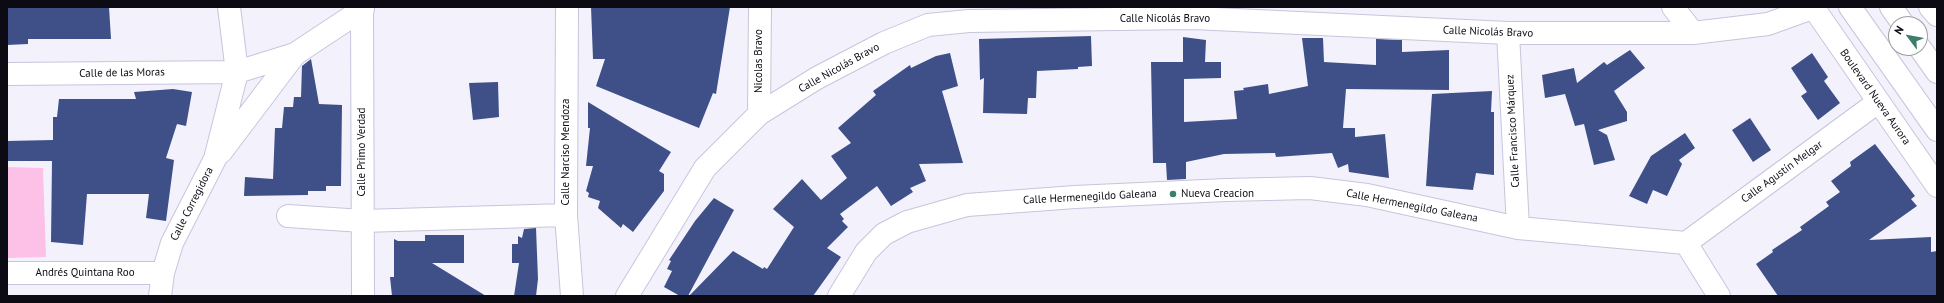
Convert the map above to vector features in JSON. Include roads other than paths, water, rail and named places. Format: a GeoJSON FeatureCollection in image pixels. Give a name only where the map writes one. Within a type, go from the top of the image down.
{"type":"FeatureCollection","features":[{"type":"Feature","properties":{"kind":"street"},"geometry":{"type":"LineString","coordinates":[[229,7],[237,72]]}},
{"type":"Feature","properties":{"kind":"street","name":"Calle Narciso Mendoza"},"geometry":{"type":"LineString","coordinates":[[567,7],[566,215],[572,296]]}},
{"type":"Feature","properties":{"kind":"street","name":"Nicolas Bravo"},"geometry":{"type":"LineString","coordinates":[[759,114],[760,7]]}},
{"type":"Feature","properties":{"kind":"street"},"geometry":{"type":"LineString","coordinates":[[1673,7],[1693,33]]}},
{"type":"Feature","properties":{"kind":"street","name":"Calle Nicolás Bravo"},"geometry":{"type":"LineString","coordinates":[[627,296],[705,168],[759,114],[817,78],[884,43],[928,25],[969,21],[1194,18],[1508,33],[1693,33],[1768,24],[1813,7]]}},
{"type":"Feature","properties":{"kind":"street","name":"Boulevard Nueva Aurora"},"geometry":{"type":"LineString","coordinates":[[1813,7],[1937,186]]}},
{"type":"Feature","properties":{"kind":"street"},"geometry":{"type":"LineString","coordinates":[[1850,7],[1937,130]]}},
{"type":"Feature","properties":{"kind":"street"},"geometry":{"type":"LineString","coordinates":[[1891,7],[1897,16]]}},
{"type":"Feature","properties":{"kind":"street"},"geometry":{"type":"LineString","coordinates":[[1930,7],[1937,15]]}},
{"type":"Feature","properties":{"kind":"street","name":"Calle Corregidora"},"geometry":{"type":"LineString","coordinates":[[215,159],[237,72],[295,54],[362,8]]}},
{"type":"Feature","properties":{"kind":"street","name":"Calle Primo Verdad"},"geometry":{"type":"LineString","coordinates":[[362,8],[363,296]]}},
{"type":"Feature","properties":{"kind":"street","name":"Calle Francisco Márquez"},"geometry":{"type":"LineString","coordinates":[[1508,33],[1518,228]]}},
{"type":"Feature","properties":{"kind":"street","name":"Calle Corregidora"},"geometry":{"type":"LineString","coordinates":[[160,296],[163,273],[172,243],[215,159],[295,54]]}},
{"type":"Feature","properties":{"kind":"street"},"geometry":{"type":"LineString","coordinates":[[1926,56],[1937,72]]}},
{"type":"Feature","properties":{"kind":"street","name":"Calle de las Moras"},"geometry":{"type":"LineString","coordinates":[[7,74],[237,72]]}},
{"type":"Feature","properties":{"kind":"street","name":"Calle Agustín Melgar"},"geometry":{"type":"LineString","coordinates":[[1686,243],[1878,102]]}},
{"type":"Feature","properties":{"kind":"street","name":"Calle Hermenegildo Galeana"},"geometry":{"type":"LineString","coordinates":[[839,296],[866,252],[884,234],[907,222],[967,205],[1091,196],[1310,188],[1367,195],[1518,228],[1686,243]]}},
{"type":"Feature","properties":{"kind":"street"},"geometry":{"type":"LineString","coordinates":[[288,216],[362,221],[566,215]]}},
{"type":"Feature","properties":{"kind":"street"},"geometry":{"type":"LineString","coordinates":[[1686,243],[1719,296]]}},
{"type":"Feature","properties":{"kind":"street","name":"Andrés Quintana Roo"},"geometry":{"type":"LineString","coordinates":[[7,273],[163,273]]}},
{"type":"Feature","properties":{"kind":"place","name":"Nueva Creacion"},"geometry":{"type":"Point","coordinates":[1173,194]}}]}
